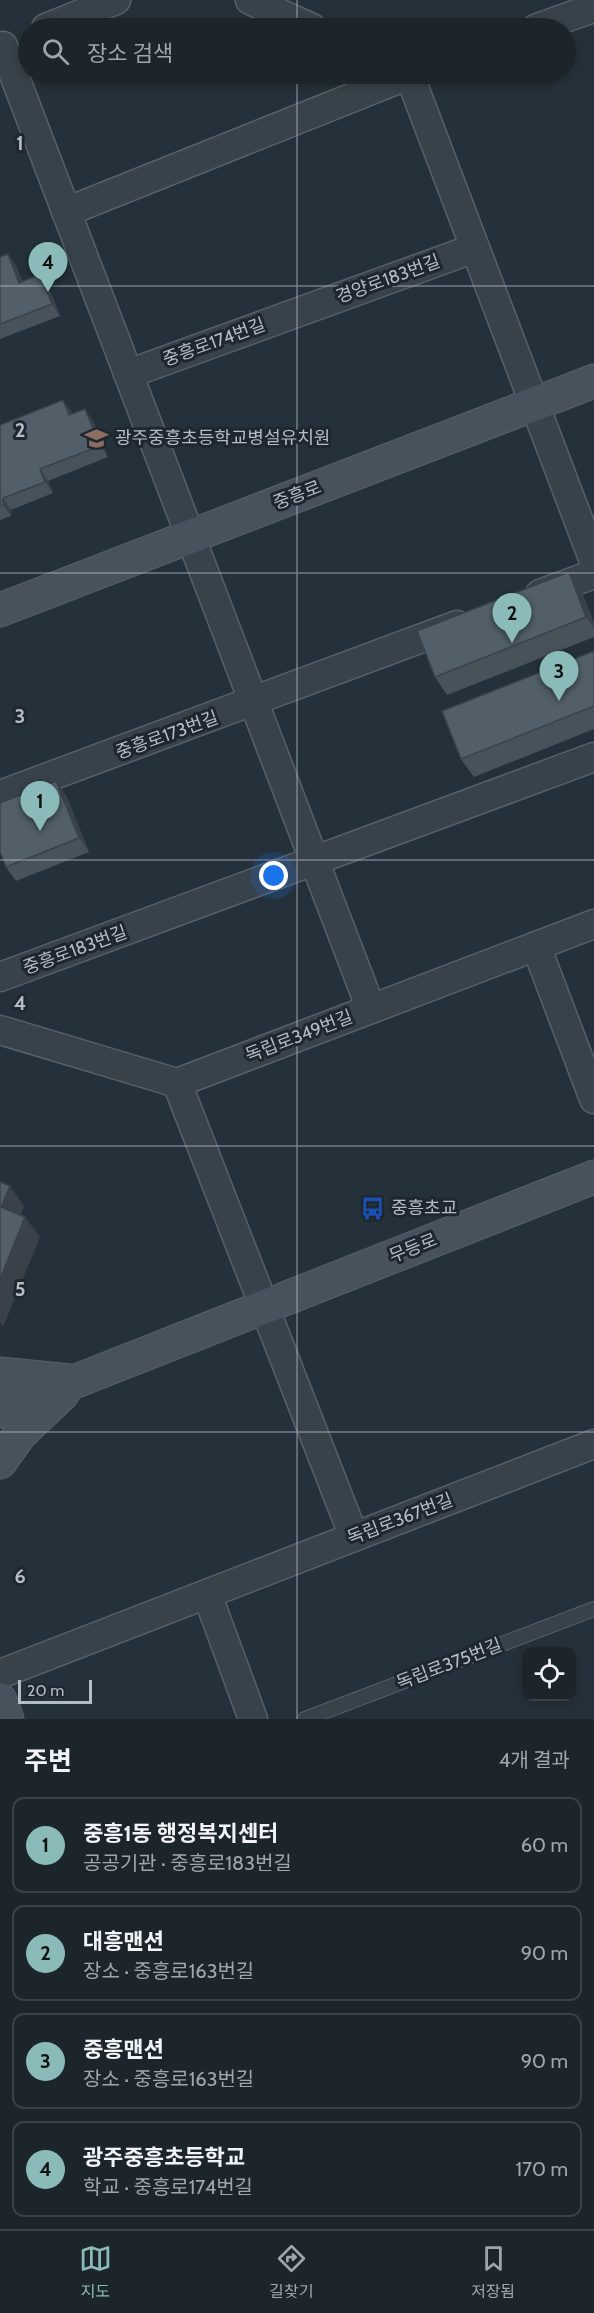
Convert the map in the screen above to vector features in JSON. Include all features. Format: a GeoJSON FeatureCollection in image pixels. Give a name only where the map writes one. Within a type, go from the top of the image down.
{"type":"FeatureCollection","features":[{"type":"Feature","properties":{"kind":"street"},"geometry":{"type":"LineString","coordinates":[[71,18],[116,0]]}},
{"type":"Feature","properties":{"kind":"street"},"geometry":{"type":"LineString","coordinates":[[250,0],[290,18]]}},
{"type":"Feature","properties":{"kind":"street"},"geometry":{"type":"LineString","coordinates":[[570,18],[589,12]]}},
{"type":"Feature","properties":{"kind":"street"},"geometry":{"type":"LineString","coordinates":[[10,43],[18,67]]}},
{"type":"Feature","properties":{"kind":"street"},"geometry":{"type":"LineString","coordinates":[[24,84],[66,212],[371,1009]]}},
{"type":"Feature","properties":{"kind":"street"},"geometry":{"type":"LineString","coordinates":[[66,212],[385,84]]}},
{"type":"Feature","properties":{"kind":"street"},"geometry":{"type":"LineString","coordinates":[[414,84],[594,561]]}},
{"type":"Feature","properties":{"kind":"street","name":"경양로183번길"},"geometry":{"type":"LineString","coordinates":[[300,311],[476,248]]}},
{"type":"Feature","properties":{"kind":"street","name":"중흥로174번길"},"geometry":{"type":"LineString","coordinates":[[128,374],[300,311]]}},
{"type":"Feature","properties":{"kind":"street","name":"중흥로"},"geometry":{"type":"LineString","coordinates":[[0,610],[594,381]]}},
{"type":"Feature","properties":{"kind":"street"},"geometry":{"type":"LineString","coordinates":[[516,603],[594,574]]}},
{"type":"Feature","properties":{"kind":"street","name":"중흥로173번길"},"geometry":{"type":"LineString","coordinates":[[0,795],[254,703],[483,616]]}},
{"type":"Feature","properties":{"kind":"street"},"geometry":{"type":"LineString","coordinates":[[314,861],[594,757]]}},
{"type":"Feature","properties":{"kind":"street","name":"중흥로183번길"},"geometry":{"type":"LineString","coordinates":[[0,977],[314,861]]}},
{"type":"Feature","properties":{"kind":"street","name":"독립로349번길"},"geometry":{"type":"LineString","coordinates":[[177,1083],[594,924]]}},
{"type":"Feature","properties":{"kind":"street"},"geometry":{"type":"LineString","coordinates":[[536,946],[594,1099]]}},
{"type":"Feature","properties":{"kind":"street"},"geometry":{"type":"LineString","coordinates":[[0,1029],[177,1083],[354,1537]]}},
{"type":"Feature","properties":{"kind":"street","name":"무등로"},"geometry":{"type":"LineString","coordinates":[[0,1411],[594,1177]]}},
{"type":"Feature","properties":{"kind":"street"},"geometry":{"type":"LineString","coordinates":[[0,1374],[75,1382]]}},
{"type":"Feature","properties":{"kind":"street"},"geometry":{"type":"LineString","coordinates":[[0,1462],[20,1434],[75,1382]]}},
{"type":"Feature","properties":{"kind":"street","name":"독립로367번길"},"geometry":{"type":"LineString","coordinates":[[0,1674],[594,1444]]}},
{"type":"Feature","properties":{"kind":"street"},"geometry":{"type":"LineString","coordinates":[[207,1594],[253,1719]]}},
{"type":"Feature","properties":{"kind":"street"},"geometry":{"type":"LineString","coordinates":[[0,1700],[7,1719]]}},
{"type":"Feature","properties":{"kind":"lane","name":"독립로375번길"},"geometry":{"type":"LineString","coordinates":[[304,1719],[594,1609]]}},
{"type":"Feature","properties":{"kind":"building"},"geometry":{"type":"Polygon","coordinates":[[[8,254],[19,283],[40,274],[52,304],[0,324],[0,257],[8,254]]]}},
{"type":"Feature","properties":{"kind":"building"},"geometry":{"type":"Polygon","coordinates":[[[63,400],[69,415],[85,409],[100,446],[40,469],[45,482],[3,498],[3,505],[0,506],[0,425],[63,400]]]}},
{"type":"Feature","properties":{"kind":"building"},"geometry":{"type":"Polygon","coordinates":[[[569,572],[586,617],[435,677],[417,631],[569,572]]]}},
{"type":"Feature","properties":{"kind":"building"},"geometry":{"type":"Polygon","coordinates":[[[594,651],[594,706],[461,759],[442,711],[594,651]]]}},
{"type":"Feature","properties":{"kind":"building"},"geometry":{"type":"Polygon","coordinates":[[[56,781],[79,838],[6,867],[0,852],[0,803],[56,781]]]}},
{"type":"Feature","properties":{"kind":"building"},"geometry":{"type":"Polygon","coordinates":[[[0,1182],[10,1186],[1,1207],[25,1217],[0,1279],[0,1182]]]}},
{"type":"Feature","properties":{"kind":"place","name":"광주중흥초등학교"},"geometry":{"type":"Point","coordinates":[48,292]}},
{"type":"Feature","properties":{"kind":"place","name":"광주중흥초등학교병설유치원"},"geometry":{"type":"Point","coordinates":[97,438]}},
{"type":"Feature","properties":{"kind":"place","name":"대흥맨션"},"geometry":{"type":"Point","coordinates":[512,643]}},
{"type":"Feature","properties":{"kind":"place","name":"중흥맨션"},"geometry":{"type":"Point","coordinates":[559,701]}},
{"type":"Feature","properties":{"kind":"place","name":"중흥1동 행정복지센터"},"geometry":{"type":"Point","coordinates":[40,831]}},
{"type":"Feature","properties":{"kind":"place","name":"중흥초교"},"geometry":{"type":"Point","coordinates":[373,1208]}}]}
